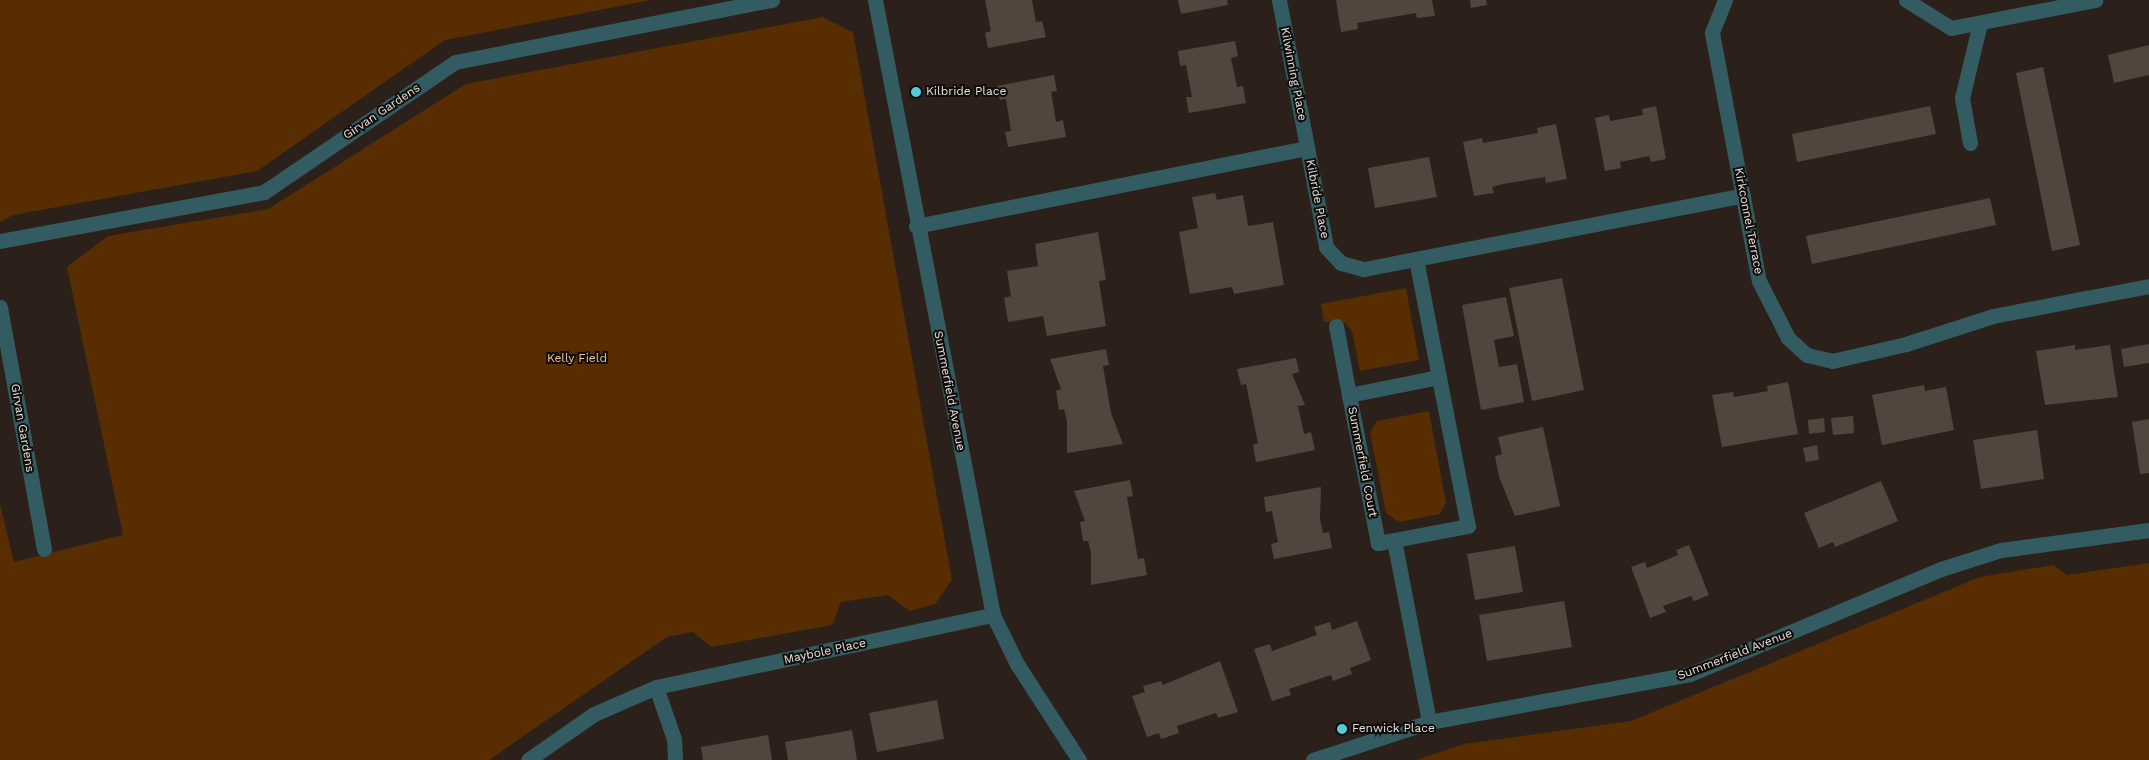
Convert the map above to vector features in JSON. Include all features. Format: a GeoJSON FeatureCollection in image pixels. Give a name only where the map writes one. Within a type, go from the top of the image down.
{"type":"FeatureCollection","features":[{"type":"Feature","properties":{"kind":"street","name":"Girvan Gardens"},"geometry":{"type":"LineString","coordinates":[[0,241],[264,192],[455,62],[772,0]]}},
{"type":"Feature","properties":{"kind":"street","name":"Summerfield Avenue"},"geometry":{"type":"LineString","coordinates":[[875,0],[916,226],[993,616],[1017,664],[1079,760]]}},
{"type":"Feature","properties":{"kind":"street","name":"Kilwinning Place"},"geometry":{"type":"LineString","coordinates":[[1279,0],[1307,148]]}},
{"type":"Feature","properties":{"kind":"street","name":"Kirkconnel Terrace"},"geometry":{"type":"LineString","coordinates":[[1725,0],[1712,33],[1759,281],[1788,338],[1807,355],[1832,361],[1906,344],[1993,316],[2149,286]]}},
{"type":"Feature","properties":{"kind":"street"},"geometry":{"type":"LineString","coordinates":[[1906,0],[1951,28],[2094,0]]}},
{"type":"Feature","properties":{"kind":"street"},"geometry":{"type":"LineString","coordinates":[[1970,143],[1962,98],[1980,23]]}},
{"type":"Feature","properties":{"kind":"street","name":"Kilbride Place"},"geometry":{"type":"LineString","coordinates":[[916,226],[1307,148],[1326,247],[1341,263],[1364,268],[1743,195]]}},
{"type":"Feature","properties":{"kind":"street","name":"Summerfield Court"},"geometry":{"type":"LineString","coordinates":[[1416,259],[1439,377],[1468,526],[1378,543],[1349,394],[1439,377]]}},
{"type":"Feature","properties":{"kind":"street","name":"Girvan Gardens"},"geometry":{"type":"LineString","coordinates":[[0,307],[44,549]]}},
{"type":"Feature","properties":{"kind":"street"},"geometry":{"type":"LineString","coordinates":[[1336,326],[1349,394]]}},
{"type":"Feature","properties":{"kind":"street","name":"Summerfield Avenue"},"geometry":{"type":"LineString","coordinates":[[1313,760],[1429,722],[1650,685],[1774,642],[1975,558],[2001,550],[2149,530]]}},
{"type":"Feature","properties":{"kind":"street"},"geometry":{"type":"LineString","coordinates":[[1394,540],[1429,722]]}},
{"type":"Feature","properties":{"kind":"street","name":"Maybole Place"},"geometry":{"type":"LineString","coordinates":[[528,760],[594,714],[656,687],[993,616]]}},
{"type":"Feature","properties":{"kind":"street"},"geometry":{"type":"LineString","coordinates":[[656,687],[674,739],[675,760]]}},
{"type":"Feature","properties":{"kind":"green space"},"geometry":{"type":"Polygon","coordinates":[[[0,0],[651,0],[445,40],[257,171],[13,215],[0,222],[0,0]]]}},
{"type":"Feature","properties":{"kind":"green space","name":"Kelly Field"},"geometry":{"type":"Polygon","coordinates":[[[823,17],[853,32],[952,580],[935,604],[910,611],[888,595],[841,602],[832,625],[711,647],[693,632],[667,637],[489,760],[0,760],[0,504],[14,562],[123,535],[67,267],[108,236],[268,209],[466,84],[823,17]]]}},
{"type":"Feature","properties":{"kind":"green space"},"geometry":{"type":"Polygon","coordinates":[[[1406,288],[1419,360],[1360,371],[1352,331],[1345,323],[1324,322],[1321,304],[1406,288]]]}},
{"type":"Feature","properties":{"kind":"green space"},"geometry":{"type":"Polygon","coordinates":[[[1429,411],[1446,503],[1440,514],[1399,522],[1386,513],[1370,432],[1377,421],[1429,411]]]}},
{"type":"Feature","properties":{"kind":"green space"},"geometry":{"type":"Polygon","coordinates":[[[2149,563],[2149,760],[1416,760],[1464,744],[1631,721],[1980,577],[2053,565],[2067,575],[2149,563]]]}},
{"type":"Feature","properties":{"kind":"building"},"geometry":{"type":"Polygon","coordinates":[[[985,0],[1032,0],[1036,22],[1042,21],[1046,37],[988,48],[985,33],[991,31],[985,0]]]}},
{"type":"Feature","properties":{"kind":"building"},"geometry":{"type":"Polygon","coordinates":[[[1178,0],[1227,0],[1228,5],[1181,14],[1178,0]]]}},
{"type":"Feature","properties":{"kind":"building"},"geometry":{"type":"Polygon","coordinates":[[[1336,0],[1432,0],[1435,16],[1417,18],[1416,13],[1357,23],[1358,29],[1341,32],[1336,0]]]}},
{"type":"Feature","properties":{"kind":"building"},"geometry":{"type":"Polygon","coordinates":[[[1470,0],[1486,0],[1487,5],[1471,8],[1470,0]]]}},
{"type":"Feature","properties":{"kind":"building"},"geometry":{"type":"Polygon","coordinates":[[[1235,41],[1238,56],[1231,58],[1237,87],[1243,86],[1246,103],[1189,113],[1186,97],[1192,97],[1186,65],[1180,66],[1178,51],[1235,41]]]}},
{"type":"Feature","properties":{"kind":"building"},"geometry":{"type":"Polygon","coordinates":[[[2149,45],[2149,75],[2114,83],[2108,55],[2149,45]]]}},
{"type":"Feature","properties":{"kind":"building"},"geometry":{"type":"Polygon","coordinates":[[[2043,67],[2080,245],[2052,251],[2016,73],[2043,67]]]}},
{"type":"Feature","properties":{"kind":"building"},"geometry":{"type":"Polygon","coordinates":[[[1054,75],[1057,91],[1051,92],[1056,122],[1063,120],[1066,137],[1008,147],[1005,132],[1011,131],[1006,99],[1000,100],[997,86],[1054,75]]]}},
{"type":"Feature","properties":{"kind":"building"},"geometry":{"type":"Polygon","coordinates":[[[1656,106],[1666,159],[1651,162],[1649,156],[1620,162],[1621,168],[1605,171],[1595,118],[1609,115],[1610,121],[1643,115],[1642,109],[1656,106]]]}},
{"type":"Feature","properties":{"kind":"building"},"geometry":{"type":"Polygon","coordinates":[[[1930,106],[1936,134],[1797,162],[1792,134],[1930,106]]]}},
{"type":"Feature","properties":{"kind":"building"},"geometry":{"type":"Polygon","coordinates":[[[1556,124],[1567,179],[1546,183],[1545,177],[1503,184],[1492,187],[1494,193],[1474,196],[1463,142],[1482,138],[1483,143],[1538,133],[1537,128],[1556,124]]]}},
{"type":"Feature","properties":{"kind":"building"},"geometry":{"type":"Polygon","coordinates":[[[1429,157],[1437,197],[1375,208],[1368,168],[1429,157]]]}},
{"type":"Feature","properties":{"kind":"building"},"geometry":{"type":"Polygon","coordinates":[[[1215,193],[1217,200],[1243,195],[1248,226],[1273,222],[1284,285],[1234,294],[1232,287],[1190,294],[1179,232],[1198,228],[1192,197],[1215,193]]]}},
{"type":"Feature","properties":{"kind":"building"},"geometry":{"type":"Polygon","coordinates":[[[1990,198],[1996,225],[1812,264],[1806,236],[1990,198]]]}},
{"type":"Feature","properties":{"kind":"building"},"geometry":{"type":"Polygon","coordinates":[[[1098,232],[1106,280],[1099,281],[1106,326],[1047,336],[1043,316],[1008,322],[1004,298],[1011,296],[1007,271],[1038,266],[1035,244],[1098,232]]]}},
{"type":"Feature","properties":{"kind":"building"},"geometry":{"type":"Polygon","coordinates":[[[1562,278],[1584,390],[1532,401],[1509,288],[1562,278]]]}},
{"type":"Feature","properties":{"kind":"building"},"geometry":{"type":"Polygon","coordinates":[[[1506,297],[1514,336],[1494,340],[1499,367],[1517,364],[1524,402],[1481,410],[1462,305],[1506,297]]]}},
{"type":"Feature","properties":{"kind":"building"},"geometry":{"type":"Polygon","coordinates":[[[2149,344],[2149,363],[2124,367],[2121,349],[2149,344]]]}},
{"type":"Feature","properties":{"kind":"building"},"geometry":{"type":"Polygon","coordinates":[[[2075,345],[2075,350],[2110,345],[2118,397],[2045,405],[2036,351],[2075,345]]]}},
{"type":"Feature","properties":{"kind":"building"},"geometry":{"type":"Polygon","coordinates":[[[1106,349],[1109,365],[1103,366],[1111,413],[1123,444],[1067,453],[1067,421],[1064,409],[1059,410],[1056,391],[1061,389],[1050,359],[1106,349]]]}},
{"type":"Feature","properties":{"kind":"building"},"geometry":{"type":"Polygon","coordinates":[[[1296,358],[1299,372],[1292,374],[1305,405],[1298,406],[1304,434],[1311,432],[1315,450],[1256,462],[1253,445],[1258,443],[1246,384],[1241,385],[1237,369],[1296,358]]]}},
{"type":"Feature","properties":{"kind":"building"},"geometry":{"type":"Polygon","coordinates":[[[1788,382],[1798,434],[1722,447],[1712,395],[1733,392],[1734,397],[1768,391],[1767,386],[1788,382]]]}},
{"type":"Feature","properties":{"kind":"building"},"geometry":{"type":"Polygon","coordinates":[[[1924,385],[1925,391],[1946,387],[1954,430],[1882,445],[1872,395],[1924,385]]]}},
{"type":"Feature","properties":{"kind":"building"},"geometry":{"type":"Polygon","coordinates":[[[1853,416],[1854,433],[1833,435],[1831,418],[1853,416]]]}},
{"type":"Feature","properties":{"kind":"building"},"geometry":{"type":"Polygon","coordinates":[[[1824,418],[1825,432],[1809,434],[1808,420],[1824,418]]]}},
{"type":"Feature","properties":{"kind":"building"},"geometry":{"type":"Polygon","coordinates":[[[2149,419],[2149,473],[2140,474],[2132,422],[2149,419]]]}},
{"type":"Feature","properties":{"kind":"building"},"geometry":{"type":"Polygon","coordinates":[[[1543,427],[1560,506],[1515,516],[1499,477],[1495,456],[1502,454],[1498,437],[1543,427]]]}},
{"type":"Feature","properties":{"kind":"building"},"geometry":{"type":"Polygon","coordinates":[[[2037,430],[2044,479],[1981,489],[1973,440],[2037,430]]]}},
{"type":"Feature","properties":{"kind":"building"},"geometry":{"type":"Polygon","coordinates":[[[1817,445],[1819,460],[1806,462],[1803,448],[1817,445]]]}},
{"type":"Feature","properties":{"kind":"building"},"geometry":{"type":"Polygon","coordinates":[[[1130,480],[1133,496],[1127,497],[1138,559],[1144,558],[1147,575],[1091,585],[1091,553],[1088,541],[1083,541],[1080,522],[1085,521],[1074,491],[1130,480]]]}},
{"type":"Feature","properties":{"kind":"building"},"geometry":{"type":"Polygon","coordinates":[[[1881,481],[1898,521],[1835,547],[1833,542],[1819,548],[1804,513],[1881,481]]]}},
{"type":"Feature","properties":{"kind":"building"},"geometry":{"type":"Polygon","coordinates":[[[1321,487],[1320,519],[1323,533],[1329,532],[1332,548],[1274,559],[1271,544],[1278,542],[1272,511],[1266,512],[1264,497],[1321,487]]]}},
{"type":"Feature","properties":{"kind":"building"},"geometry":{"type":"Polygon","coordinates":[[[1689,545],[1709,595],[1694,601],[1691,596],[1663,606],[1666,612],[1650,618],[1631,567],[1645,562],[1647,568],[1678,555],[1676,550],[1689,545]]]}},
{"type":"Feature","properties":{"kind":"building"},"geometry":{"type":"Polygon","coordinates":[[[1515,546],[1523,592],[1475,600],[1467,554],[1515,546]]]}},
{"type":"Feature","properties":{"kind":"building"},"geometry":{"type":"Polygon","coordinates":[[[1564,601],[1572,647],[1487,661],[1479,615],[1564,601]]]}},
{"type":"Feature","properties":{"kind":"building"},"geometry":{"type":"Polygon","coordinates":[[[1357,621],[1371,660],[1350,668],[1352,674],[1333,681],[1331,675],[1289,689],[1291,695],[1272,701],[1254,649],[1270,644],[1272,651],[1317,635],[1314,627],[1330,622],[1332,630],[1357,621]]]}},
{"type":"Feature","properties":{"kind":"building"},"geometry":{"type":"Polygon","coordinates":[[[1220,661],[1238,712],[1218,718],[1216,713],[1177,726],[1179,733],[1161,739],[1159,733],[1147,737],[1132,696],[1145,692],[1143,686],[1161,681],[1163,685],[1220,661]]]}},
{"type":"Feature","properties":{"kind":"building"},"geometry":{"type":"Polygon","coordinates":[[[937,700],[944,739],[877,752],[869,713],[937,700]]]}},
{"type":"Feature","properties":{"kind":"building"},"geometry":{"type":"Polygon","coordinates":[[[852,730],[857,760],[788,760],[785,742],[852,730]]]}},
{"type":"Feature","properties":{"kind":"building"},"geometry":{"type":"Polygon","coordinates":[[[768,735],[772,760],[703,760],[701,747],[768,735]]]}},
{"type":"Feature","properties":{"kind":"place","name":"Kilbride Place"},"geometry":{"type":"Point","coordinates":[916,92]}},
{"type":"Feature","properties":{"kind":"place","name":"Fenwick Place"},"geometry":{"type":"Point","coordinates":[1342,729]}}]}
